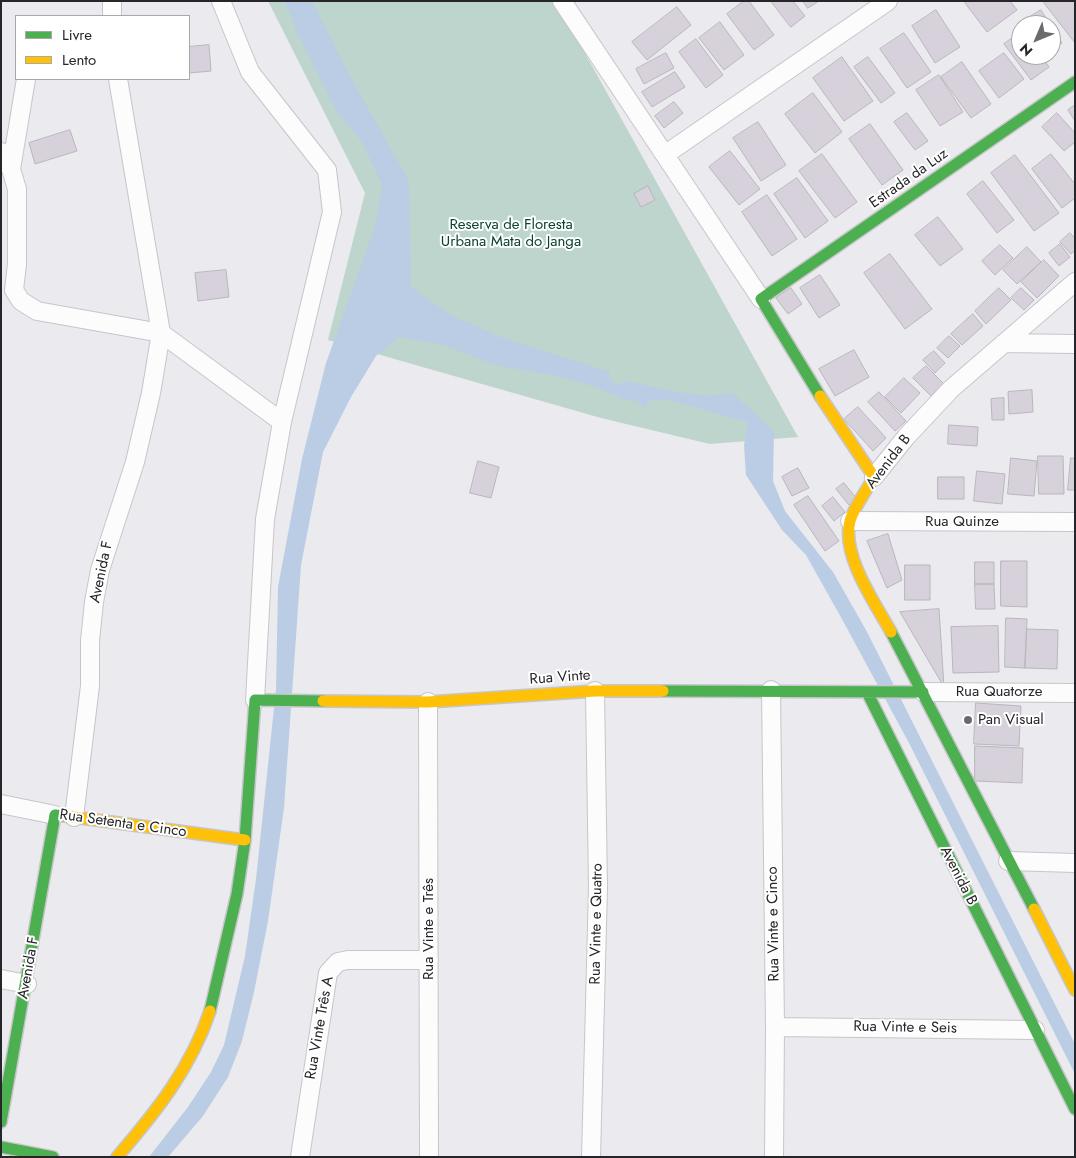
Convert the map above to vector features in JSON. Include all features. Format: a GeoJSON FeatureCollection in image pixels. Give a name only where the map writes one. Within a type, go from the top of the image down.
{"type":"FeatureCollection","features":[{"type":"Feature","properties":{"kind":"main road","name":"Estrada da Luz"},"geometry":{"type":"LineString","coordinates":[[761,299],[1075,82]]}},
{"type":"Feature","properties":{"kind":"main road"},"geometry":{"type":"LineString","coordinates":[[761,299],[838,425],[874,477]]}},
{"type":"Feature","properties":{"kind":"main road","name":"Avenida B"},"geometry":{"type":"LineString","coordinates":[[874,477],[850,521],[849,540],[856,567],[1075,990]]}},
{"type":"Feature","properties":{"kind":"main road","name":"Rua Vinte"},"geometry":{"type":"LineString","coordinates":[[257,700],[428,702],[595,691],[771,690],[868,692]]}},
{"type":"Feature","properties":{"kind":"main road"},"geometry":{"type":"LineString","coordinates":[[868,692],[922,692]]}},
{"type":"Feature","properties":{"kind":"main road","name":"Avenida B"},"geometry":{"type":"LineString","coordinates":[[868,692],[1075,1109]]}},
{"type":"Feature","properties":{"kind":"main road"},"geometry":{"type":"LineString","coordinates":[[117,1157],[171,1090],[200,1040],[214,1004],[237,894],[245,840],[257,700]]}},
{"type":"Feature","properties":{"kind":"main road","name":"Rua Setenta e Cinco"},"geometry":{"type":"LineString","coordinates":[[55,814],[245,840]]}},
{"type":"Feature","properties":{"kind":"main road","name":"Avenida F"},"geometry":{"type":"LineString","coordinates":[[1,1122],[27,984],[55,814]]}},
{"type":"Feature","properties":{"kind":"main road"},"geometry":{"type":"LineString","coordinates":[[1,1147],[53,1157]]}},
{"type":"Feature","properties":{"kind":"street"},"geometry":{"type":"LineString","coordinates":[[112,1],[112,15]]}},
{"type":"Feature","properties":{"kind":"street"},"geometry":{"type":"LineString","coordinates":[[221,1],[250,72],[327,170],[332,212],[282,422],[265,520],[257,700]]}},
{"type":"Feature","properties":{"kind":"street"},"geometry":{"type":"LineString","coordinates":[[666,154],[888,1]]}},
{"type":"Feature","properties":{"kind":"street"},"geometry":{"type":"LineString","coordinates":[[571,5],[761,299]]}},
{"type":"Feature","properties":{"kind":"street"},"geometry":{"type":"LineString","coordinates":[[10,169],[26,80]]}},
{"type":"Feature","properties":{"kind":"street","name":"Avenida F"},"geometry":{"type":"LineString","coordinates":[[74,817],[90,686],[92,622],[100,570],[135,462],[151,393],[161,333],[118,80]]}},
{"type":"Feature","properties":{"kind":"street"},"geometry":{"type":"LineString","coordinates":[[1,152],[10,169],[17,189],[17,264],[14,290],[21,301],[38,311],[161,333],[282,422]]}},
{"type":"Feature","properties":{"kind":"street","name":"Avenida B"},"geometry":{"type":"LineString","coordinates":[[874,477],[906,437],[951,389],[1075,282]]}},
{"type":"Feature","properties":{"kind":"street"},"geometry":{"type":"LineString","coordinates":[[1004,343],[1075,344]]}},
{"type":"Feature","properties":{"kind":"street","name":"Rua Quinze"},"geometry":{"type":"LineString","coordinates":[[850,521],[1075,522]]}},
{"type":"Feature","properties":{"kind":"street","name":"Rua Vinte e Cinco"},"geometry":{"type":"LineString","coordinates":[[771,690],[775,1027],[774,1157]]}},
{"type":"Feature","properties":{"kind":"street","name":"Rua Vinte e Quatro"},"geometry":{"type":"LineString","coordinates":[[591,1157],[598,887],[595,691]]}},
{"type":"Feature","properties":{"kind":"street","name":"Rua Quatorze"},"geometry":{"type":"LineString","coordinates":[[922,692],[1075,693]]}},
{"type":"Feature","properties":{"kind":"street","name":"Rua Vinte e Três"},"geometry":{"type":"LineString","coordinates":[[428,702],[429,1157]]}},
{"type":"Feature","properties":{"kind":"street","name":"Rua Setenta e Cinco"},"geometry":{"type":"LineString","coordinates":[[1,804],[55,814]]}},
{"type":"Feature","properties":{"kind":"street"},"geometry":{"type":"LineString","coordinates":[[1008,861],[1075,863]]}},
{"type":"Feature","properties":{"kind":"street","name":"Rua Vinte Três A"},"geometry":{"type":"LineString","coordinates":[[300,1157],[328,973],[338,962],[348,960],[429,960]]}},
{"type":"Feature","properties":{"kind":"street"},"geometry":{"type":"LineString","coordinates":[[1,979],[27,984]]}},
{"type":"Feature","properties":{"kind":"street","name":"Rua Vinte e Seis"},"geometry":{"type":"LineString","coordinates":[[775,1027],[1035,1030]]}},
{"type":"Feature","properties":{"kind":"green space","name":"Reserva de Floresta Urbana Mata do Janga"},"geometry":{"type":"Polygon","coordinates":[[[268,1],[556,1],[798,437],[710,444],[601,418],[328,340],[365,193],[268,1]]]}},
{"type":"Feature","properties":{"kind":"water"},"geometry":{"type":"Polygon","coordinates":[[[285,1],[311,1],[314,5],[347,71],[409,181],[411,287],[449,314],[503,338],[610,372],[608,378],[617,385],[628,381],[664,390],[706,396],[732,393],[774,431],[773,481],[785,511],[833,572],[866,630],[1075,1044],[1075,1074],[909,743],[843,621],[806,555],[782,530],[746,475],[744,445],[748,422],[669,400],[650,400],[646,408],[637,401],[624,399],[593,386],[556,376],[495,365],[444,345],[399,337],[376,356],[351,397],[323,452],[301,565],[284,808],[268,921],[242,1041],[228,1077],[203,1116],[168,1157],[149,1157],[188,1107],[211,1072],[224,1045],[245,956],[256,879],[276,689],[278,587],[302,459],[326,363],[376,224],[382,184],[362,142],[336,110],[297,32],[285,1]]]}},
{"type":"Feature","properties":{"kind":"building"},"geometry":{"type":"Polygon","coordinates":[[[744,1],[749,1],[774,35],[754,50],[727,14],[744,1]]]}},
{"type":"Feature","properties":{"kind":"building"},"geometry":{"type":"Polygon","coordinates":[[[771,1],[793,1],[805,16],[791,27],[771,1]]]}},
{"type":"Feature","properties":{"kind":"building"},"geometry":{"type":"Polygon","coordinates":[[[803,1],[819,1],[808,8],[803,1]]]}},
{"type":"Feature","properties":{"kind":"building"},"geometry":{"type":"Polygon","coordinates":[[[968,1],[1010,1],[1017,10],[987,32],[965,3],[968,1]]]}},
{"type":"Feature","properties":{"kind":"building"},"geometry":{"type":"Polygon","coordinates":[[[1047,1],[1075,1],[1075,43],[1061,25],[1061,15],[1053,15],[1044,3],[1047,1]]]}},
{"type":"Feature","properties":{"kind":"building"},"geometry":{"type":"Polygon","coordinates":[[[677,7],[691,25],[647,60],[632,42],[677,7]]]}},
{"type":"Feature","properties":{"kind":"building"},"geometry":{"type":"Polygon","coordinates":[[[936,10],[960,47],[935,63],[912,26],[936,10]]]}},
{"type":"Feature","properties":{"kind":"building"},"geometry":{"type":"Polygon","coordinates":[[[1041,10],[1044,15],[1033,15],[1041,10]]]}},
{"type":"Feature","properties":{"kind":"building"},"geometry":{"type":"Polygon","coordinates":[[[720,22],[744,55],[724,70],[699,38],[720,22]]]}},
{"type":"Feature","properties":{"kind":"building"},"geometry":{"type":"Polygon","coordinates":[[[904,33],[931,72],[907,88],[880,49],[904,33]]]}},
{"type":"Feature","properties":{"kind":"building"},"geometry":{"type":"Polygon","coordinates":[[[696,39],[723,75],[706,88],[679,52],[696,39]]]}},
{"type":"Feature","properties":{"kind":"building"},"geometry":{"type":"Polygon","coordinates":[[[1011,39],[1011,53],[1004,44],[1011,39]]]}},
{"type":"Feature","properties":{"kind":"building"},"geometry":{"type":"Polygon","coordinates":[[[209,45],[211,71],[190,73],[190,47],[209,45]]]}},
{"type":"Feature","properties":{"kind":"building"},"geometry":{"type":"Polygon","coordinates":[[[666,53],[674,68],[644,84],[636,69],[666,53]]]}},
{"type":"Feature","properties":{"kind":"building"},"geometry":{"type":"Polygon","coordinates":[[[1004,53],[1011,65],[1013,65],[1024,79],[999,98],[979,71],[1004,53]]]}},
{"type":"Feature","properties":{"kind":"building"},"geometry":{"type":"Polygon","coordinates":[[[842,57],[873,101],[844,121],[813,78],[842,57]]]}},
{"type":"Feature","properties":{"kind":"building"},"geometry":{"type":"Polygon","coordinates":[[[868,57],[895,93],[881,103],[854,67],[868,57]]]}},
{"type":"Feature","properties":{"kind":"building"},"geometry":{"type":"Polygon","coordinates":[[[962,62],[991,104],[971,118],[941,77],[962,62]]]}},
{"type":"Feature","properties":{"kind":"building"},"geometry":{"type":"Polygon","coordinates":[[[1020,65],[1048,65],[1049,67],[1031,80],[1020,65]]]}},
{"type":"Feature","properties":{"kind":"building"},"geometry":{"type":"Polygon","coordinates":[[[675,72],[685,87],[652,107],[642,92],[675,72]]]}},
{"type":"Feature","properties":{"kind":"building"},"geometry":{"type":"Polygon","coordinates":[[[939,75],[963,112],[940,126],[916,90],[939,75]]]}},
{"type":"Feature","properties":{"kind":"building"},"geometry":{"type":"Polygon","coordinates":[[[813,93],[842,132],[815,153],[785,114],[813,93]]]}},
{"type":"Feature","properties":{"kind":"building"},"geometry":{"type":"Polygon","coordinates":[[[674,102],[683,113],[664,128],[655,116],[674,102]]]}},
{"type":"Feature","properties":{"kind":"building"},"geometry":{"type":"Polygon","coordinates":[[[1075,105],[1075,121],[1068,110],[1075,105]]]}},
{"type":"Feature","properties":{"kind":"building"},"geometry":{"type":"Polygon","coordinates":[[[907,113],[928,141],[915,150],[894,122],[907,113]]]}},
{"type":"Feature","properties":{"kind":"building"},"geometry":{"type":"Polygon","coordinates":[[[1057,113],[1075,133],[1075,142],[1064,151],[1042,127],[1057,113]]]}},
{"type":"Feature","properties":{"kind":"building"},"geometry":{"type":"Polygon","coordinates":[[[758,122],[786,165],[761,181],[733,138],[758,122]]]}},
{"type":"Feature","properties":{"kind":"building"},"geometry":{"type":"Polygon","coordinates":[[[870,124],[903,170],[882,185],[849,139],[870,124]]]}},
{"type":"Feature","properties":{"kind":"building"},"geometry":{"type":"Polygon","coordinates":[[[70,130],[77,151],[35,164],[29,143],[70,130]]]}},
{"type":"Feature","properties":{"kind":"building"},"geometry":{"type":"Polygon","coordinates":[[[730,151],[760,189],[739,205],[709,167],[730,151]]]}},
{"type":"Feature","properties":{"kind":"building"},"geometry":{"type":"Polygon","coordinates":[[[822,154],[857,202],[835,218],[799,171],[822,154]]]}},
{"type":"Feature","properties":{"kind":"building"},"geometry":{"type":"Polygon","coordinates":[[[1051,154],[1075,184],[1075,198],[1062,208],[1032,169],[1051,154]]]}},
{"type":"Feature","properties":{"kind":"building"},"geometry":{"type":"Polygon","coordinates":[[[1015,155],[1059,213],[1034,231],[991,173],[1015,155]]]}},
{"type":"Feature","properties":{"kind":"building"},"geometry":{"type":"Polygon","coordinates":[[[797,178],[828,221],[805,238],[774,194],[797,178]]]}},
{"type":"Feature","properties":{"kind":"building"},"geometry":{"type":"Polygon","coordinates":[[[983,181],[1014,220],[997,233],[967,194],[983,181]]]}},
{"type":"Feature","properties":{"kind":"building"},"geometry":{"type":"Polygon","coordinates":[[[648,186],[655,200],[641,207],[634,194],[648,186]]]}},
{"type":"Feature","properties":{"kind":"building"},"geometry":{"type":"Polygon","coordinates":[[[767,195],[797,239],[772,256],[742,212],[767,195]]]}},
{"type":"Feature","properties":{"kind":"building"},"geometry":{"type":"Polygon","coordinates":[[[938,217],[963,249],[940,266],[915,235],[938,217]]]}},
{"type":"Feature","properties":{"kind":"building"},"geometry":{"type":"Polygon","coordinates":[[[1070,233],[1075,238],[1075,251],[1071,254],[1060,242],[1070,233]]]}},
{"type":"Feature","properties":{"kind":"building"},"geometry":{"type":"Polygon","coordinates":[[[1060,244],[1070,257],[1059,266],[1049,253],[1060,244]]]}},
{"type":"Feature","properties":{"kind":"building"},"geometry":{"type":"Polygon","coordinates":[[[1000,245],[1013,258],[995,275],[982,261],[1000,245]]]}},
{"type":"Feature","properties":{"kind":"building"},"geometry":{"type":"Polygon","coordinates":[[[1027,247],[1041,262],[1017,284],[1003,270],[1027,247]]]}},
{"type":"Feature","properties":{"kind":"building"},"geometry":{"type":"Polygon","coordinates":[[[890,254],[932,309],[905,329],[864,273],[890,254]]]}},
{"type":"Feature","properties":{"kind":"building"},"geometry":{"type":"Polygon","coordinates":[[[1044,260],[1059,276],[1037,298],[1021,282],[1044,260]]]}},
{"type":"Feature","properties":{"kind":"building"},"geometry":{"type":"Polygon","coordinates":[[[226,270],[229,297],[198,301],[195,273],[226,270]]]}},
{"type":"Feature","properties":{"kind":"building"},"geometry":{"type":"Polygon","coordinates":[[[820,275],[840,305],[819,318],[800,288],[820,275]]]}},
{"type":"Feature","properties":{"kind":"building"},"geometry":{"type":"Polygon","coordinates":[[[791,288],[802,304],[788,314],[776,298],[791,288]]]}},
{"type":"Feature","properties":{"kind":"building"},"geometry":{"type":"Polygon","coordinates":[[[999,288],[1011,300],[986,324],[975,311],[999,288]]]}},
{"type":"Feature","properties":{"kind":"building"},"geometry":{"type":"Polygon","coordinates":[[[1021,288],[1034,300],[1024,310],[1011,298],[1021,288]]]}},
{"type":"Feature","properties":{"kind":"building"},"geometry":{"type":"Polygon","coordinates":[[[973,314],[983,326],[962,345],[951,334],[973,314]]]}},
{"type":"Feature","properties":{"kind":"building"},"geometry":{"type":"Polygon","coordinates":[[[949,336],[960,346],[948,358],[937,348],[949,336]]]}},
{"type":"Feature","properties":{"kind":"building"},"geometry":{"type":"Polygon","coordinates":[[[854,350],[869,377],[835,396],[819,369],[854,350]]]}},
{"type":"Feature","properties":{"kind":"building"},"geometry":{"type":"Polygon","coordinates":[[[934,351],[945,363],[935,373],[923,360],[934,351]]]}},
{"type":"Feature","properties":{"kind":"building"},"geometry":{"type":"Polygon","coordinates":[[[926,366],[944,384],[931,396],[913,378],[926,366]]]}},
{"type":"Feature","properties":{"kind":"building"},"geometry":{"type":"Polygon","coordinates":[[[904,378],[920,393],[901,413],[885,397],[904,378]]]}},
{"type":"Feature","properties":{"kind":"building"},"geometry":{"type":"Polygon","coordinates":[[[1032,390],[1033,412],[1009,414],[1008,392],[1032,390]]]}},
{"type":"Feature","properties":{"kind":"building"},"geometry":{"type":"Polygon","coordinates":[[[879,392],[906,421],[895,431],[868,402],[879,392]]]}},
{"type":"Feature","properties":{"kind":"building"},"geometry":{"type":"Polygon","coordinates":[[[1004,398],[1004,420],[992,420],[991,399],[1004,398]]]}},
{"type":"Feature","properties":{"kind":"building"},"geometry":{"type":"Polygon","coordinates":[[[858,407],[886,438],[873,451],[844,419],[858,407]]]}},
{"type":"Feature","properties":{"kind":"building"},"geometry":{"type":"Polygon","coordinates":[[[949,425],[978,427],[977,446],[948,444],[949,425]]]}},
{"type":"Feature","properties":{"kind":"building"},"geometry":{"type":"Polygon","coordinates":[[[1038,456],[1063,456],[1064,494],[1039,494],[1038,456]]]}},
{"type":"Feature","properties":{"kind":"building"},"geometry":{"type":"Polygon","coordinates":[[[1011,458],[1037,461],[1034,496],[1008,494],[1011,458]]]}},
{"type":"Feature","properties":{"kind":"building"},"geometry":{"type":"Polygon","coordinates":[[[1071,458],[1075,458],[1075,490],[1068,490],[1071,458]]]}},
{"type":"Feature","properties":{"kind":"building"},"geometry":{"type":"Polygon","coordinates":[[[478,461],[499,467],[491,498],[470,493],[478,461]]]}},
{"type":"Feature","properties":{"kind":"building"},"geometry":{"type":"Polygon","coordinates":[[[798,468],[809,488],[792,496],[782,477],[798,468]]]}},
{"type":"Feature","properties":{"kind":"building"},"geometry":{"type":"Polygon","coordinates":[[[977,471],[1005,474],[1002,504],[974,501],[977,471]]]}},
{"type":"Feature","properties":{"kind":"building"},"geometry":{"type":"Polygon","coordinates":[[[938,477],[964,477],[964,499],[938,499],[938,477]]]}},
{"type":"Feature","properties":{"kind":"building"},"geometry":{"type":"Polygon","coordinates":[[[844,483],[857,499],[849,505],[836,489],[844,483]]]}},
{"type":"Feature","properties":{"kind":"building"},"geometry":{"type":"Polygon","coordinates":[[[808,496],[839,541],[825,551],[794,505],[808,496]]]}},
{"type":"Feature","properties":{"kind":"building"},"geometry":{"type":"Polygon","coordinates":[[[833,497],[845,512],[834,521],[822,506],[833,497]]]}},
{"type":"Feature","properties":{"kind":"building"},"geometry":{"type":"Polygon","coordinates":[[[888,534],[902,580],[887,588],[867,541],[888,534]]]}},
{"type":"Feature","properties":{"kind":"building"},"geometry":{"type":"Polygon","coordinates":[[[1001,561],[1027,561],[1027,607],[1001,606],[1001,561]]]}},
{"type":"Feature","properties":{"kind":"building"},"geometry":{"type":"Polygon","coordinates":[[[975,562],[994,562],[994,584],[975,584],[975,562]]]}},
{"type":"Feature","properties":{"kind":"building"},"geometry":{"type":"Polygon","coordinates":[[[905,565],[930,565],[930,600],[905,600],[905,565]]]}},
{"type":"Feature","properties":{"kind":"building"},"geometry":{"type":"Polygon","coordinates":[[[975,584],[994,584],[995,609],[976,609],[975,584]]]}},
{"type":"Feature","properties":{"kind":"building"},"geometry":{"type":"Polygon","coordinates":[[[939,609],[944,687],[900,612],[939,609]]]}},
{"type":"Feature","properties":{"kind":"building"},"geometry":{"type":"Polygon","coordinates":[[[1006,618],[1027,619],[1025,668],[1005,667],[1006,618]]]}},
{"type":"Feature","properties":{"kind":"building"},"geometry":{"type":"Polygon","coordinates":[[[998,626],[999,672],[953,673],[951,627],[998,626]]]}},
{"type":"Feature","properties":{"kind":"building"},"geometry":{"type":"Polygon","coordinates":[[[1027,629],[1058,630],[1057,669],[1025,668],[1027,629]]]}},
{"type":"Feature","properties":{"kind":"building"},"geometry":{"type":"Polygon","coordinates":[[[976,703],[1021,706],[1019,746],[974,744],[976,703]]]}},
{"type":"Feature","properties":{"kind":"building"},"geometry":{"type":"Polygon","coordinates":[[[975,746],[1023,748],[1022,783],[975,781],[975,746]]]}},
{"type":"Feature","properties":{"kind":"traffic: fast"},"geometry":{"type":"LineString","coordinates":[[820,396],[761,299],[1075,82]]}},
{"type":"Feature","properties":{"kind":"traffic: fast"},"geometry":{"type":"LineString","coordinates":[[891,632],[1034,909]]}},
{"type":"Feature","properties":{"kind":"traffic: fast"},"geometry":{"type":"LineString","coordinates":[[663,691],[923,692]]}},
{"type":"Feature","properties":{"kind":"traffic: fast"},"geometry":{"type":"LineString","coordinates":[[867,692],[1075,1109]]}},
{"type":"Feature","properties":{"kind":"traffic: fast"},"geometry":{"type":"LineString","coordinates":[[210,1011],[237,894],[245,840],[255,700],[323,701]]}},
{"type":"Feature","properties":{"kind":"traffic: fast"},"geometry":{"type":"LineString","coordinates":[[1,1122],[55,815],[66,816]]}},
{"type":"Feature","properties":{"kind":"traffic: fast"},"geometry":{"type":"LineString","coordinates":[[1,1147],[53,1157]]}},
{"type":"Feature","properties":{"kind":"traffic: slow"},"geometry":{"type":"LineString","coordinates":[[820,396],[874,477],[850,521],[850,549],[861,578],[891,632]]}},
{"type":"Feature","properties":{"kind":"traffic: slow"},"geometry":{"type":"LineString","coordinates":[[323,701],[428,702],[595,691],[663,691]]}},
{"type":"Feature","properties":{"kind":"traffic: slow"},"geometry":{"type":"LineString","coordinates":[[66,816],[245,840]]}},
{"type":"Feature","properties":{"kind":"traffic: slow"},"geometry":{"type":"LineString","coordinates":[[1034,909],[1075,990]]}},
{"type":"Feature","properties":{"kind":"traffic: slow"},"geometry":{"type":"LineString","coordinates":[[117,1157],[159,1106],[183,1070],[193,1052],[210,1011]]}},
{"type":"Feature","properties":{"kind":"place","name":"Pan Visual"},"geometry":{"type":"Point","coordinates":[968,720]}}]}
